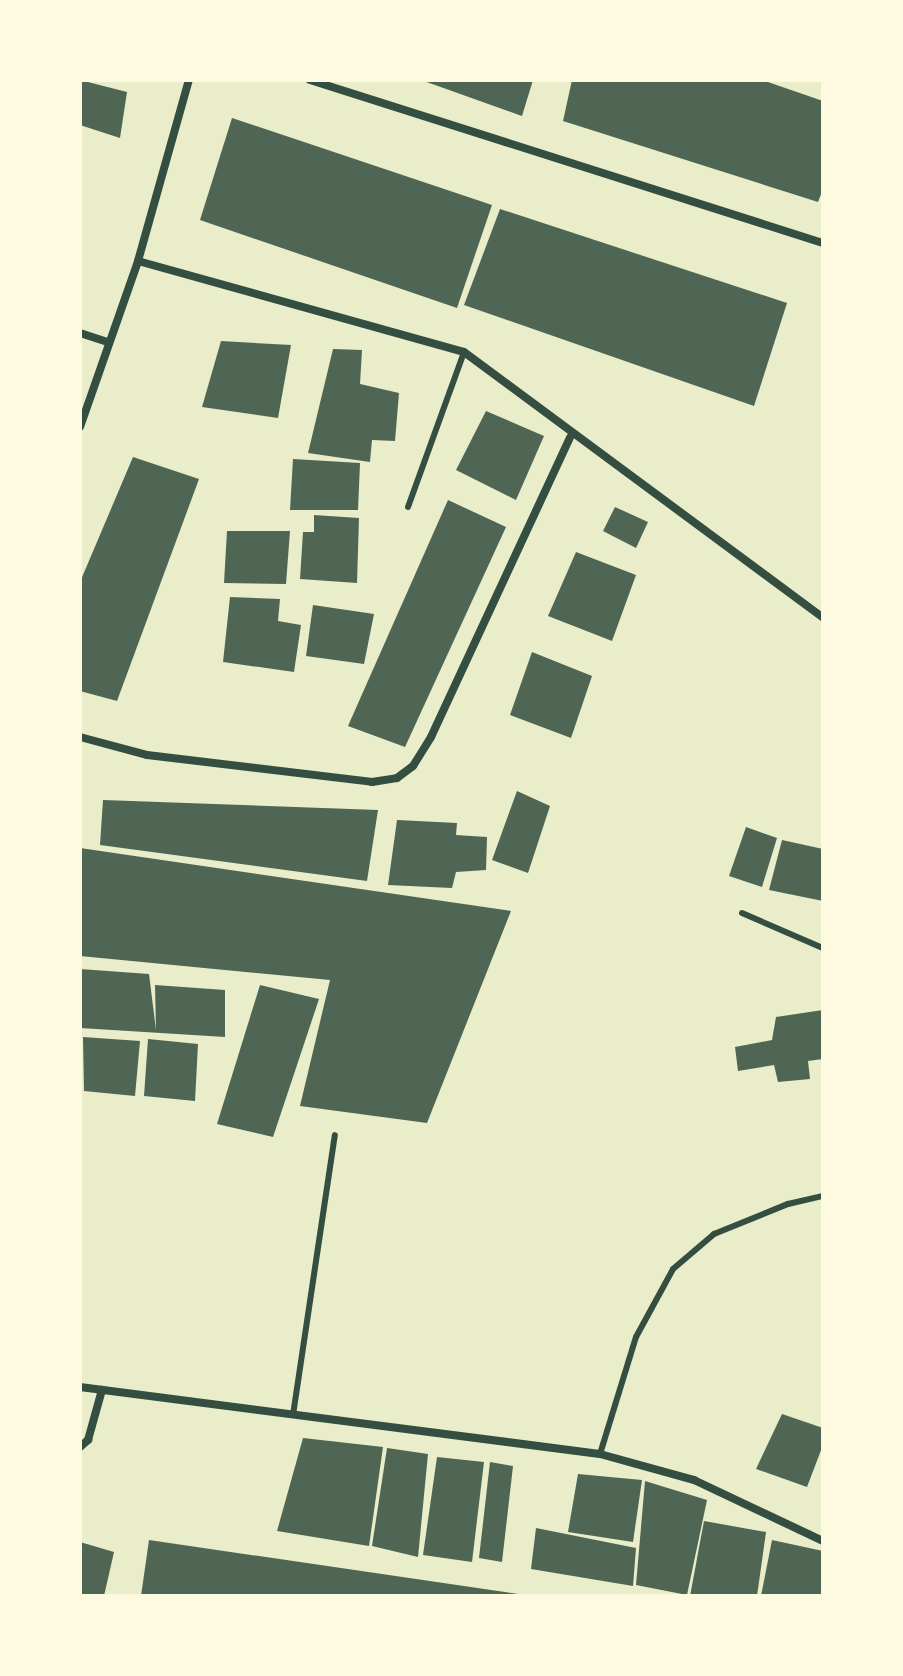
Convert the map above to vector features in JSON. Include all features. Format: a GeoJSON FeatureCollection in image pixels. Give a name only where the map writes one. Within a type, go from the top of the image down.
{"type":"FeatureCollection","features":[{"type":"Feature","properties":{"kind":"street"},"geometry":{"type":"LineString","coordinates":[[80,427],[138,261],[189,80]]}},
{"type":"Feature","properties":{"kind":"street"},"geometry":{"type":"LineString","coordinates":[[310,80],[823,243]]}},
{"type":"Feature","properties":{"kind":"street"},"geometry":{"type":"LineString","coordinates":[[138,261],[464,352],[823,618]]}},
{"type":"Feature","properties":{"kind":"street"},"geometry":{"type":"LineString","coordinates":[[80,333],[108,342]]}},
{"type":"Feature","properties":{"kind":"street"},"geometry":{"type":"LineString","coordinates":[[80,737],[147,755],[372,782],[397,778],[413,766],[431,737],[570,438]]}},
{"type":"Feature","properties":{"kind":"street"},"geometry":{"type":"LineString","coordinates":[[80,1387],[600,1454],[694,1480],[823,1541]]}},
{"type":"Feature","properties":{"kind":"street"},"geometry":{"type":"LineString","coordinates":[[80,1447],[88,1440],[102,1390]]}},
{"type":"Feature","properties":{"kind":"lane"},"geometry":{"type":"LineString","coordinates":[[408,507],[464,352]]}},
{"type":"Feature","properties":{"kind":"lane"},"geometry":{"type":"LineString","coordinates":[[742,913],[823,948]]}},
{"type":"Feature","properties":{"kind":"lane"},"geometry":{"type":"LineString","coordinates":[[293,1415],[335,1135]]}},
{"type":"Feature","properties":{"kind":"lane"},"geometry":{"type":"LineString","coordinates":[[600,1454],[636,1337],[673,1269],[714,1234],[788,1204],[823,1196]]}},
{"type":"Feature","properties":{"kind":"building"},"geometry":{"type":"Polygon","coordinates":[[[80,80],[127,92],[120,138],[80,125],[80,80]]]}},
{"type":"Feature","properties":{"kind":"building"},"geometry":{"type":"Polygon","coordinates":[[[421,80],[533,80],[522,116],[421,80]]]}},
{"type":"Feature","properties":{"kind":"building"},"geometry":{"type":"Polygon","coordinates":[[[572,80],[762,80],[823,101],[823,189],[818,202],[563,121],[572,80]]]}},
{"type":"Feature","properties":{"kind":"building"},"geometry":{"type":"Polygon","coordinates":[[[232,118],[492,205],[457,308],[200,220],[232,118]]]}},
{"type":"Feature","properties":{"kind":"building"},"geometry":{"type":"Polygon","coordinates":[[[500,209],[787,303],[754,406],[464,305],[500,209]]]}},
{"type":"Feature","properties":{"kind":"building"},"geometry":{"type":"Polygon","coordinates":[[[221,341],[291,345],[278,418],[202,407],[221,341]]]}},
{"type":"Feature","properties":{"kind":"building"},"geometry":{"type":"Polygon","coordinates":[[[333,349],[362,350],[360,384],[399,393],[395,441],[372,440],[370,462],[308,453],[333,349]]]}},
{"type":"Feature","properties":{"kind":"building"},"geometry":{"type":"Polygon","coordinates":[[[486,411],[544,436],[516,500],[456,470],[486,411]]]}},
{"type":"Feature","properties":{"kind":"building"},"geometry":{"type":"Polygon","coordinates":[[[133,457],[199,479],[117,701],[80,691],[80,582],[133,457]]]}},
{"type":"Feature","properties":{"kind":"building"},"geometry":{"type":"Polygon","coordinates":[[[293,459],[360,463],[358,510],[290,510],[293,459]]]}},
{"type":"Feature","properties":{"kind":"building"},"geometry":{"type":"Polygon","coordinates":[[[448,500],[506,527],[405,747],[348,726],[448,500]]]}},
{"type":"Feature","properties":{"kind":"building"},"geometry":{"type":"Polygon","coordinates":[[[615,507],[648,522],[636,548],[603,531],[615,507]]]}},
{"type":"Feature","properties":{"kind":"building"},"geometry":{"type":"Polygon","coordinates":[[[314,515],[359,518],[357,583],[300,579],[303,532],[314,532],[314,515]]]}},
{"type":"Feature","properties":{"kind":"building"},"geometry":{"type":"Polygon","coordinates":[[[227,531],[290,531],[286,584],[224,583],[227,531]]]}},
{"type":"Feature","properties":{"kind":"building"},"geometry":{"type":"Polygon","coordinates":[[[576,552],[636,575],[612,641],[548,616],[576,552]]]}},
{"type":"Feature","properties":{"kind":"building"},"geometry":{"type":"Polygon","coordinates":[[[230,597],[280,599],[278,621],[301,625],[294,672],[223,662],[230,597]]]}},
{"type":"Feature","properties":{"kind":"building"},"geometry":{"type":"Polygon","coordinates":[[[313,605],[374,614],[364,664],[306,656],[313,605]]]}},
{"type":"Feature","properties":{"kind":"building"},"geometry":{"type":"Polygon","coordinates":[[[532,652],[592,676],[571,738],[510,715],[532,652]]]}},
{"type":"Feature","properties":{"kind":"building"},"geometry":{"type":"Polygon","coordinates":[[[517,791],[550,806],[528,873],[492,860],[517,791]]]}},
{"type":"Feature","properties":{"kind":"building"},"geometry":{"type":"Polygon","coordinates":[[[103,800],[378,810],[367,881],[100,845],[103,800]]]}},
{"type":"Feature","properties":{"kind":"building"},"geometry":{"type":"Polygon","coordinates":[[[397,820],[457,823],[456,835],[487,837],[486,870],[456,872],[452,888],[388,885],[397,820]]]}},
{"type":"Feature","properties":{"kind":"building"},"geometry":{"type":"Polygon","coordinates":[[[746,827],[777,838],[762,887],[729,876],[746,827]]]}},
{"type":"Feature","properties":{"kind":"building"},"geometry":{"type":"Polygon","coordinates":[[[782,840],[823,849],[823,901],[769,890],[782,840]]]}},
{"type":"Feature","properties":{"kind":"building"},"geometry":{"type":"Polygon","coordinates":[[[80,848],[511,911],[427,1123],[300,1106],[330,980],[80,956],[80,848]]]}},
{"type":"Feature","properties":{"kind":"building"},"geometry":{"type":"Polygon","coordinates":[[[80,969],[149,974],[156,1030],[155,985],[225,990],[225,1037],[80,1028],[80,969]]]}},
{"type":"Feature","properties":{"kind":"building"},"geometry":{"type":"Polygon","coordinates":[[[260,985],[319,999],[273,1137],[217,1124],[260,985]]]}},
{"type":"Feature","properties":{"kind":"building"},"geometry":{"type":"Polygon","coordinates":[[[823,1010],[823,1059],[808,1061],[810,1079],[778,1082],[774,1065],[738,1071],[735,1047],[772,1040],[776,1017],[823,1010]]]}},
{"type":"Feature","properties":{"kind":"building"},"geometry":{"type":"Polygon","coordinates":[[[83,1037],[140,1041],[135,1096],[84,1091],[83,1037]]]}},
{"type":"Feature","properties":{"kind":"building"},"geometry":{"type":"Polygon","coordinates":[[[148,1039],[198,1044],[195,1101],[144,1096],[148,1039]]]}},
{"type":"Feature","properties":{"kind":"building"},"geometry":{"type":"Polygon","coordinates":[[[782,1414],[823,1428],[823,1445],[807,1487],[756,1469],[782,1414]]]}},
{"type":"Feature","properties":{"kind":"building"},"geometry":{"type":"Polygon","coordinates":[[[303,1438],[383,1447],[369,1546],[277,1531],[303,1438]]]}},
{"type":"Feature","properties":{"kind":"building"},"geometry":{"type":"Polygon","coordinates":[[[387,1448],[428,1454],[418,1557],[372,1546],[387,1448]]]}},
{"type":"Feature","properties":{"kind":"building"},"geometry":{"type":"Polygon","coordinates":[[[437,1457],[484,1462],[472,1562],[423,1555],[437,1457]]]}},
{"type":"Feature","properties":{"kind":"building"},"geometry":{"type":"Polygon","coordinates":[[[490,1462],[513,1466],[502,1562],[479,1558],[490,1462]]]}},
{"type":"Feature","properties":{"kind":"building"},"geometry":{"type":"Polygon","coordinates":[[[578,1474],[642,1480],[633,1542],[568,1532],[578,1474]]]}},
{"type":"Feature","properties":{"kind":"building"},"geometry":{"type":"Polygon","coordinates":[[[645,1481],[707,1500],[687,1595],[636,1585],[645,1481]]]}},
{"type":"Feature","properties":{"kind":"building"},"geometry":{"type":"Polygon","coordinates":[[[704,1521],[766,1532],[757,1596],[690,1596],[704,1521]]]}},
{"type":"Feature","properties":{"kind":"building"},"geometry":{"type":"Polygon","coordinates":[[[536,1528],[636,1548],[633,1586],[531,1569],[536,1528]]]}},
{"type":"Feature","properties":{"kind":"building"},"geometry":{"type":"Polygon","coordinates":[[[149,1540],[518,1594],[518,1596],[141,1596],[149,1540]]]}},
{"type":"Feature","properties":{"kind":"building"},"geometry":{"type":"Polygon","coordinates":[[[772,1540],[823,1551],[823,1596],[761,1596],[772,1540]]]}},
{"type":"Feature","properties":{"kind":"building"},"geometry":{"type":"Polygon","coordinates":[[[80,1542],[114,1552],[104,1596],[80,1596],[80,1542]]]}}]}
